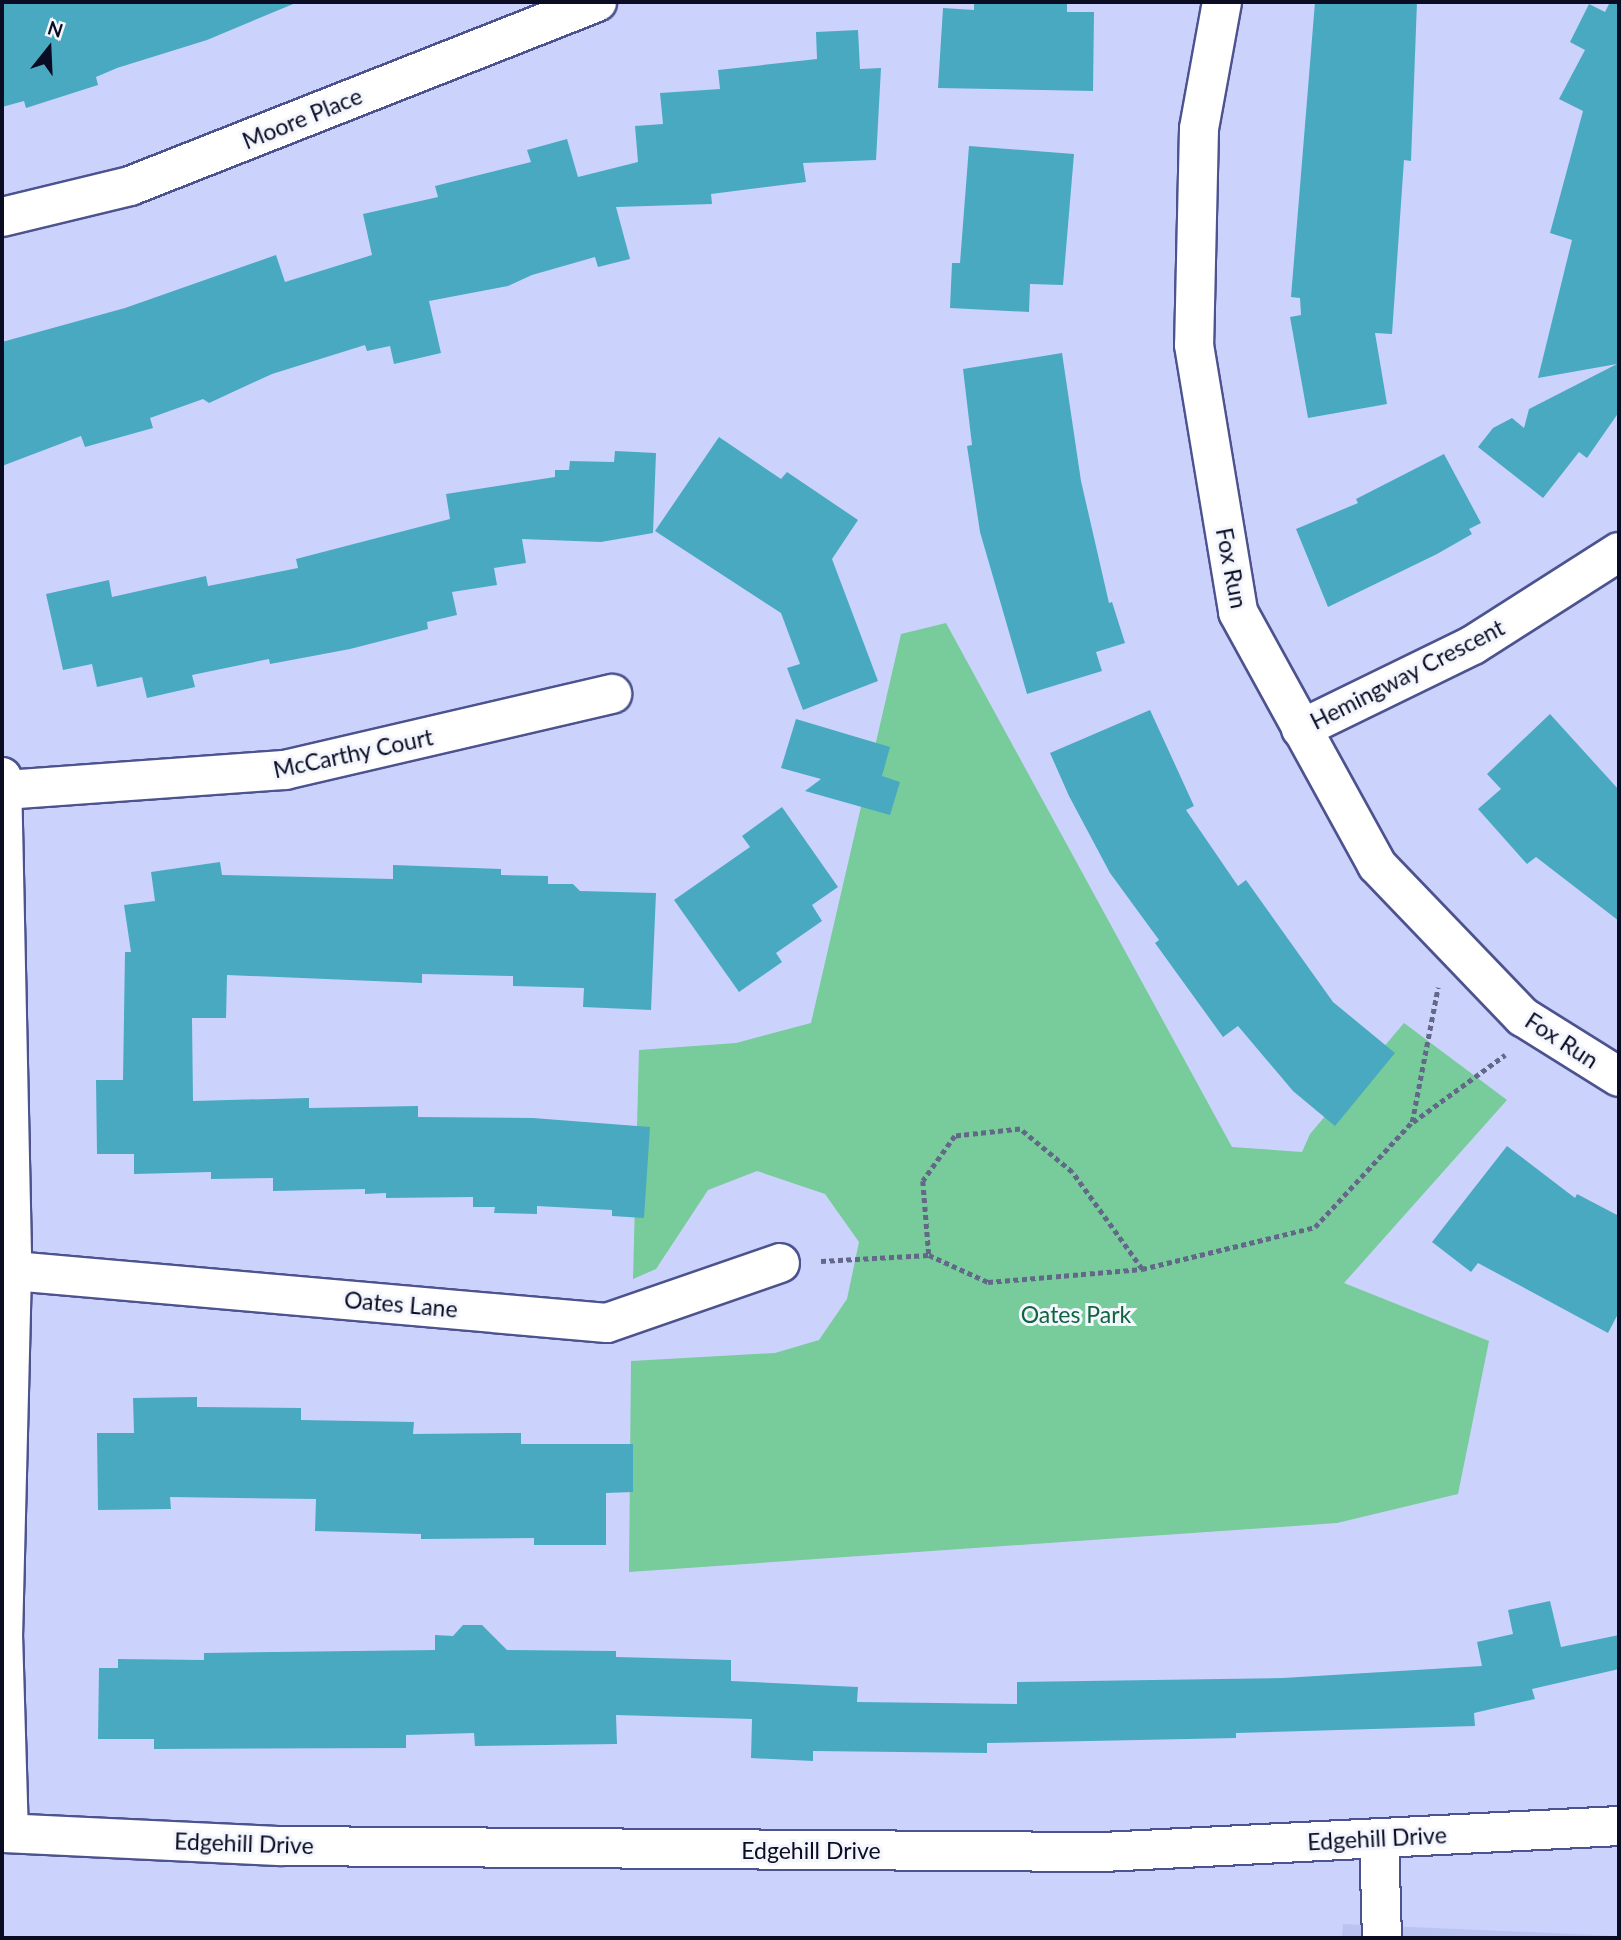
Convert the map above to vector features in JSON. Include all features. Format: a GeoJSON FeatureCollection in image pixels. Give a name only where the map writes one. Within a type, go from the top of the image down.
{"type":"FeatureCollection","features":[{"type":"Feature","properties":{"kind":"street","name":"Moore Place"},"geometry":{"type":"LineString","coordinates":[[2,217],[130,186],[597,2]]}},
{"type":"Feature","properties":{"kind":"street","name":"Fox Run"},"geometry":{"type":"LineString","coordinates":[[1222,2],[1199,129],[1194,345],[1238,612],[1377,864],[1523,1017],[1619,1077]]}},
{"type":"Feature","properties":{"kind":"street","name":"Hemingway Crescent"},"geometry":{"type":"LineString","coordinates":[[1301,729],[1473,645],[1619,552]]}},
{"type":"Feature","properties":{"kind":"street","name":"McCarthy Court"},"geometry":{"type":"LineString","coordinates":[[4,784],[285,770],[612,694]]}},
{"type":"Feature","properties":{"kind":"street"},"geometry":{"type":"LineString","coordinates":[[4,784],[7,1270],[3,1634],[5,1833]]}},
{"type":"Feature","properties":{"kind":"street","name":"Oates Lane"},"geometry":{"type":"LineString","coordinates":[[7,1270],[607,1323],[780,1263]]}},
{"type":"Feature","properties":{"kind":"street","name":"Edgehill Drive"},"geometry":{"type":"LineString","coordinates":[[5,1833],[280,1846],[1089,1852],[1619,1826]]}},
{"type":"Feature","properties":{"kind":"street"},"geometry":{"type":"LineString","coordinates":[[1379,1838],[1382,1938]]}},
{"type":"Feature","properties":{"kind":"path"},"geometry":{"type":"LineString","coordinates":[[1412,1122],[1423,1084],[1446,937]]}},
{"type":"Feature","properties":{"kind":"path"},"geometry":{"type":"LineString","coordinates":[[780,1263],[929,1255],[988,1282],[1142,1269],[1315,1227],[1412,1122],[1542,1029]]}},
{"type":"Feature","properties":{"kind":"path"},"geometry":{"type":"LineString","coordinates":[[929,1255],[923,1181],[955,1136],[1020,1129],[1072,1172],[1142,1269]]}},
{"type":"Feature","properties":{"kind":"shaded area"},"geometry":{"type":"Polygon","coordinates":[[[1343,1924],[1619,1936],[1619,1938],[1342,1938],[1343,1924]]]}},
{"type":"Feature","properties":{"kind":"green space","name":"Oates Park"},"geometry":{"type":"Polygon","coordinates":[[[946,623],[1232,1147],[1302,1152],[1310,1134],[1404,1023],[1507,1100],[1344,1283],[1489,1341],[1458,1494],[1337,1523],[629,1572],[631,1361],[775,1353],[819,1340],[847,1299],[859,1242],[825,1194],[757,1171],[708,1190],[656,1269],[633,1279],[639,1050],[736,1043],[811,1023],[901,634],[946,623]]]}},
{"type":"Feature","properties":{"kind":"building"},"geometry":{"type":"Polygon","coordinates":[[[2,2],[298,2],[207,40],[117,68],[96,77],[98,85],[26,108],[24,101],[2,107],[2,2]]]}},
{"type":"Feature","properties":{"kind":"building"},"geometry":{"type":"Polygon","coordinates":[[[974,2],[1067,2],[1067,12],[1094,12],[1093,91],[938,88],[943,8],[974,10],[974,2]]]}},
{"type":"Feature","properties":{"kind":"building"},"geometry":{"type":"Polygon","coordinates":[[[1315,2],[1417,2],[1411,161],[1404,160],[1392,334],[1375,333],[1387,404],[1308,418],[1290,317],[1301,315],[1300,298],[1291,297],[1315,2]]]}},
{"type":"Feature","properties":{"kind":"building"},"geometry":{"type":"Polygon","coordinates":[[[1610,2],[1619,2],[1619,412],[1587,458],[1579,452],[1543,498],[1478,447],[1493,428],[1512,418],[1524,428],[1529,409],[1617,364],[1538,378],[1572,240],[1550,233],[1583,111],[1559,99],[1585,50],[1570,42],[1589,4],[1605,12],[1610,2]]]}},
{"type":"Feature","properties":{"kind":"building"},"geometry":{"type":"Polygon","coordinates":[[[858,30],[860,69],[881,68],[876,160],[803,163],[806,182],[711,194],[712,204],[616,207],[630,259],[598,267],[595,257],[532,275],[508,286],[429,301],[441,353],[394,364],[390,346],[367,351],[365,345],[272,374],[209,403],[203,399],[150,418],[153,428],[85,447],[81,436],[2,466],[2,342],[125,308],[276,255],[285,282],[372,255],[363,214],[438,197],[435,186],[531,162],[527,150],[567,139],[578,177],[638,162],[635,126],[663,124],[660,93],[720,89],[718,70],[817,59],[816,32],[858,30]]]}},
{"type":"Feature","properties":{"kind":"building"},"geometry":{"type":"Polygon","coordinates":[[[969,146],[1074,154],[1063,285],[1030,284],[1029,312],[950,308],[952,263],[960,263],[969,146]]]}},
{"type":"Feature","properties":{"kind":"building"},"geometry":{"type":"Polygon","coordinates":[[[1062,353],[1081,481],[1109,603],[1112,602],[1125,643],[1096,652],[1102,671],[1027,694],[980,532],[967,446],[972,445],[963,369],[1062,353]]]}},
{"type":"Feature","properties":{"kind":"building"},"geometry":{"type":"Polygon","coordinates":[[[719,437],[781,479],[787,472],[858,520],[832,559],[878,681],[803,710],[787,668],[800,664],[781,613],[655,531],[719,437]]]}},
{"type":"Feature","properties":{"kind":"building"},"geometry":{"type":"Polygon","coordinates":[[[615,451],[656,453],[653,533],[601,542],[522,539],[526,563],[494,568],[497,585],[452,592],[457,615],[427,622],[428,629],[350,649],[270,664],[269,659],[192,675],[195,687],[147,698],[142,677],[97,687],[92,664],[63,670],[46,594],[109,580],[112,597],[206,576],[208,586],[298,568],[296,559],[450,519],[446,494],[555,477],[555,470],[569,470],[570,461],[614,462],[615,451]]]}},
{"type":"Feature","properties":{"kind":"building"},"geometry":{"type":"Polygon","coordinates":[[[1444,454],[1481,523],[1469,529],[1472,534],[1437,554],[1328,607],[1296,529],[1358,503],[1356,499],[1444,454]]]}},
{"type":"Feature","properties":{"kind":"building"},"geometry":{"type":"Polygon","coordinates":[[[1150,710],[1194,806],[1186,810],[1238,886],[1246,880],[1333,1002],[1395,1053],[1335,1126],[1293,1091],[1238,1026],[1223,1037],[1155,943],[1159,940],[1110,873],[1069,796],[1050,753],[1150,710]]]}},
{"type":"Feature","properties":{"kind":"building"},"geometry":{"type":"Polygon","coordinates":[[[1550,714],[1619,790],[1619,921],[1536,857],[1527,864],[1478,809],[1501,789],[1487,774],[1550,714]]]}},
{"type":"Feature","properties":{"kind":"building"},"geometry":{"type":"Polygon","coordinates":[[[796,719],[890,747],[882,776],[900,782],[890,815],[805,791],[821,779],[781,768],[796,719]]]}},
{"type":"Feature","properties":{"kind":"building"},"geometry":{"type":"Polygon","coordinates":[[[782,807],[838,887],[812,905],[822,921],[776,953],[782,962],[739,992],[674,900],[750,847],[742,836],[782,807]]]}},
{"type":"Feature","properties":{"kind":"building"},"geometry":{"type":"Polygon","coordinates":[[[220,862],[222,875],[393,879],[393,865],[501,869],[501,875],[548,876],[548,884],[573,884],[580,891],[656,893],[651,1010],[583,1007],[584,988],[513,986],[513,976],[422,974],[422,983],[227,975],[226,1018],[192,1018],[193,1101],[309,1098],[309,1108],[418,1106],[418,1117],[533,1118],[650,1127],[644,1218],[612,1216],[612,1210],[537,1206],[537,1214],[494,1213],[495,1207],[473,1207],[473,1197],[386,1198],[386,1193],[365,1194],[365,1189],[273,1191],[273,1178],[211,1179],[211,1172],[134,1174],[134,1154],[97,1154],[96,1080],[123,1080],[125,952],[131,952],[124,905],[155,901],[151,872],[220,862]]]}},
{"type":"Feature","properties":{"kind":"building"},"geometry":{"type":"Polygon","coordinates":[[[1507,1146],[1575,1198],[1577,1194],[1619,1216],[1619,1312],[1608,1333],[1478,1263],[1471,1272],[1432,1242],[1507,1146]]]}},
{"type":"Feature","properties":{"kind":"building"},"geometry":{"type":"Polygon","coordinates":[[[197,1397],[197,1407],[301,1408],[301,1420],[414,1422],[413,1434],[521,1433],[521,1444],[633,1444],[633,1492],[606,1493],[606,1545],[534,1545],[534,1538],[421,1539],[421,1534],[315,1531],[316,1499],[170,1497],[171,1509],[98,1510],[97,1433],[134,1433],[133,1398],[197,1397]]]}},
{"type":"Feature","properties":{"kind":"building"},"geometry":{"type":"Polygon","coordinates":[[[1550,1601],[1561,1647],[1619,1635],[1619,1669],[1532,1689],[1535,1699],[1474,1713],[1475,1726],[1236,1733],[1236,1738],[987,1743],[987,1753],[813,1751],[813,1761],[751,1758],[752,1719],[616,1715],[617,1744],[475,1746],[474,1733],[406,1735],[406,1748],[154,1749],[154,1739],[98,1739],[99,1668],[118,1668],[118,1659],[204,1660],[204,1653],[435,1650],[435,1635],[453,1636],[463,1625],[482,1625],[507,1650],[616,1651],[616,1657],[731,1660],[731,1681],[858,1687],[857,1702],[1017,1704],[1017,1682],[1283,1678],[1482,1666],[1477,1642],[1513,1634],[1508,1610],[1550,1601]]]}}]}
